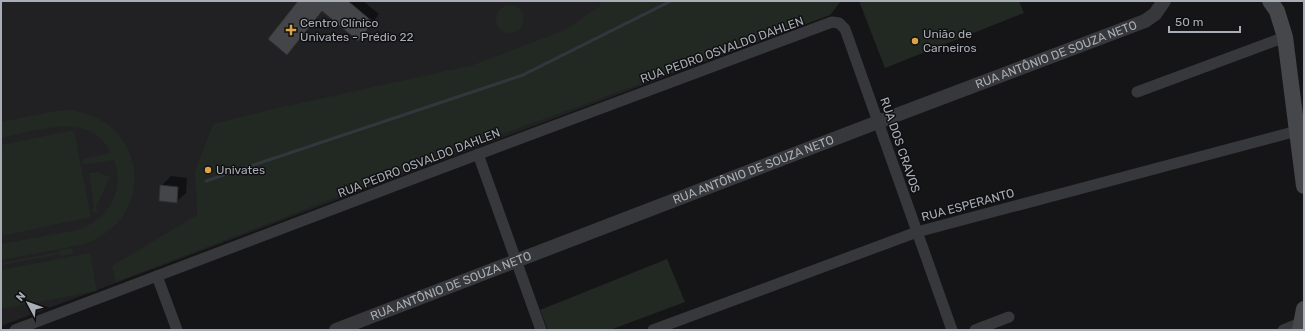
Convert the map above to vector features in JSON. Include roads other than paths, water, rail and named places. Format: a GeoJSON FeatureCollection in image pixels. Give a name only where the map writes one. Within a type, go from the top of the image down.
{"type":"FeatureCollection","features":[{"type":"Feature","properties":{"kind":"main road"},"geometry":{"type":"LineString","coordinates":[[1270,1],[1277,10],[1285,37],[1304,186]]}},
{"type":"Feature","properties":{"kind":"street","name":"RUA ANTÔNIO DE SOUZA NETO"},"geometry":{"type":"LineString","coordinates":[[336,330],[1145,21],[1155,14],[1164,1]]}},
{"type":"Feature","properties":{"kind":"street","name":"RUA DOS CRAVOS"},"geometry":{"type":"LineString","coordinates":[[832,22],[840,23],[845,29],[952,330]]}},
{"type":"Feature","properties":{"kind":"street","name":"RUA PEDRO OSVALDO DAHLEN"},"geometry":{"type":"LineString","coordinates":[[15,330],[478,154],[832,22]]}},
{"type":"Feature","properties":{"kind":"street"},"geometry":{"type":"LineString","coordinates":[[1137,92],[1285,37]]}},
{"type":"Feature","properties":{"kind":"street","name":"RUA ESPERANTO"},"geometry":{"type":"LineString","coordinates":[[653,330],[917,232],[1297,131]]}},
{"type":"Feature","properties":{"kind":"street"},"geometry":{"type":"LineString","coordinates":[[478,154],[541,330]]}},
{"type":"Feature","properties":{"kind":"street"},"geometry":{"type":"LineString","coordinates":[[157,276],[177,330]]}},
{"type":"Feature","properties":{"kind":"street"},"geometry":{"type":"LineString","coordinates":[[974,330],[1009,317]]}},
{"type":"Feature","properties":{"kind":"street"},"geometry":{"type":"LineString","coordinates":[[1283,330],[1301,321]]}},
{"type":"Feature","properties":{"kind":"waterway"},"geometry":{"type":"LineString","coordinates":[[206,181],[523,75],[671,1]]}},
{"type":"Feature","properties":{"kind":"place","name":"Centro Clínico Univates - Prédio 22"},"geometry":{"type":"Point","coordinates":[291,30]}},
{"type":"Feature","properties":{"kind":"place","name":"União de Carneiros"},"geometry":{"type":"Point","coordinates":[915,41]}},
{"type":"Feature","properties":{"kind":"place","name":"Univates"},"geometry":{"type":"Point","coordinates":[208,170]}}]}
